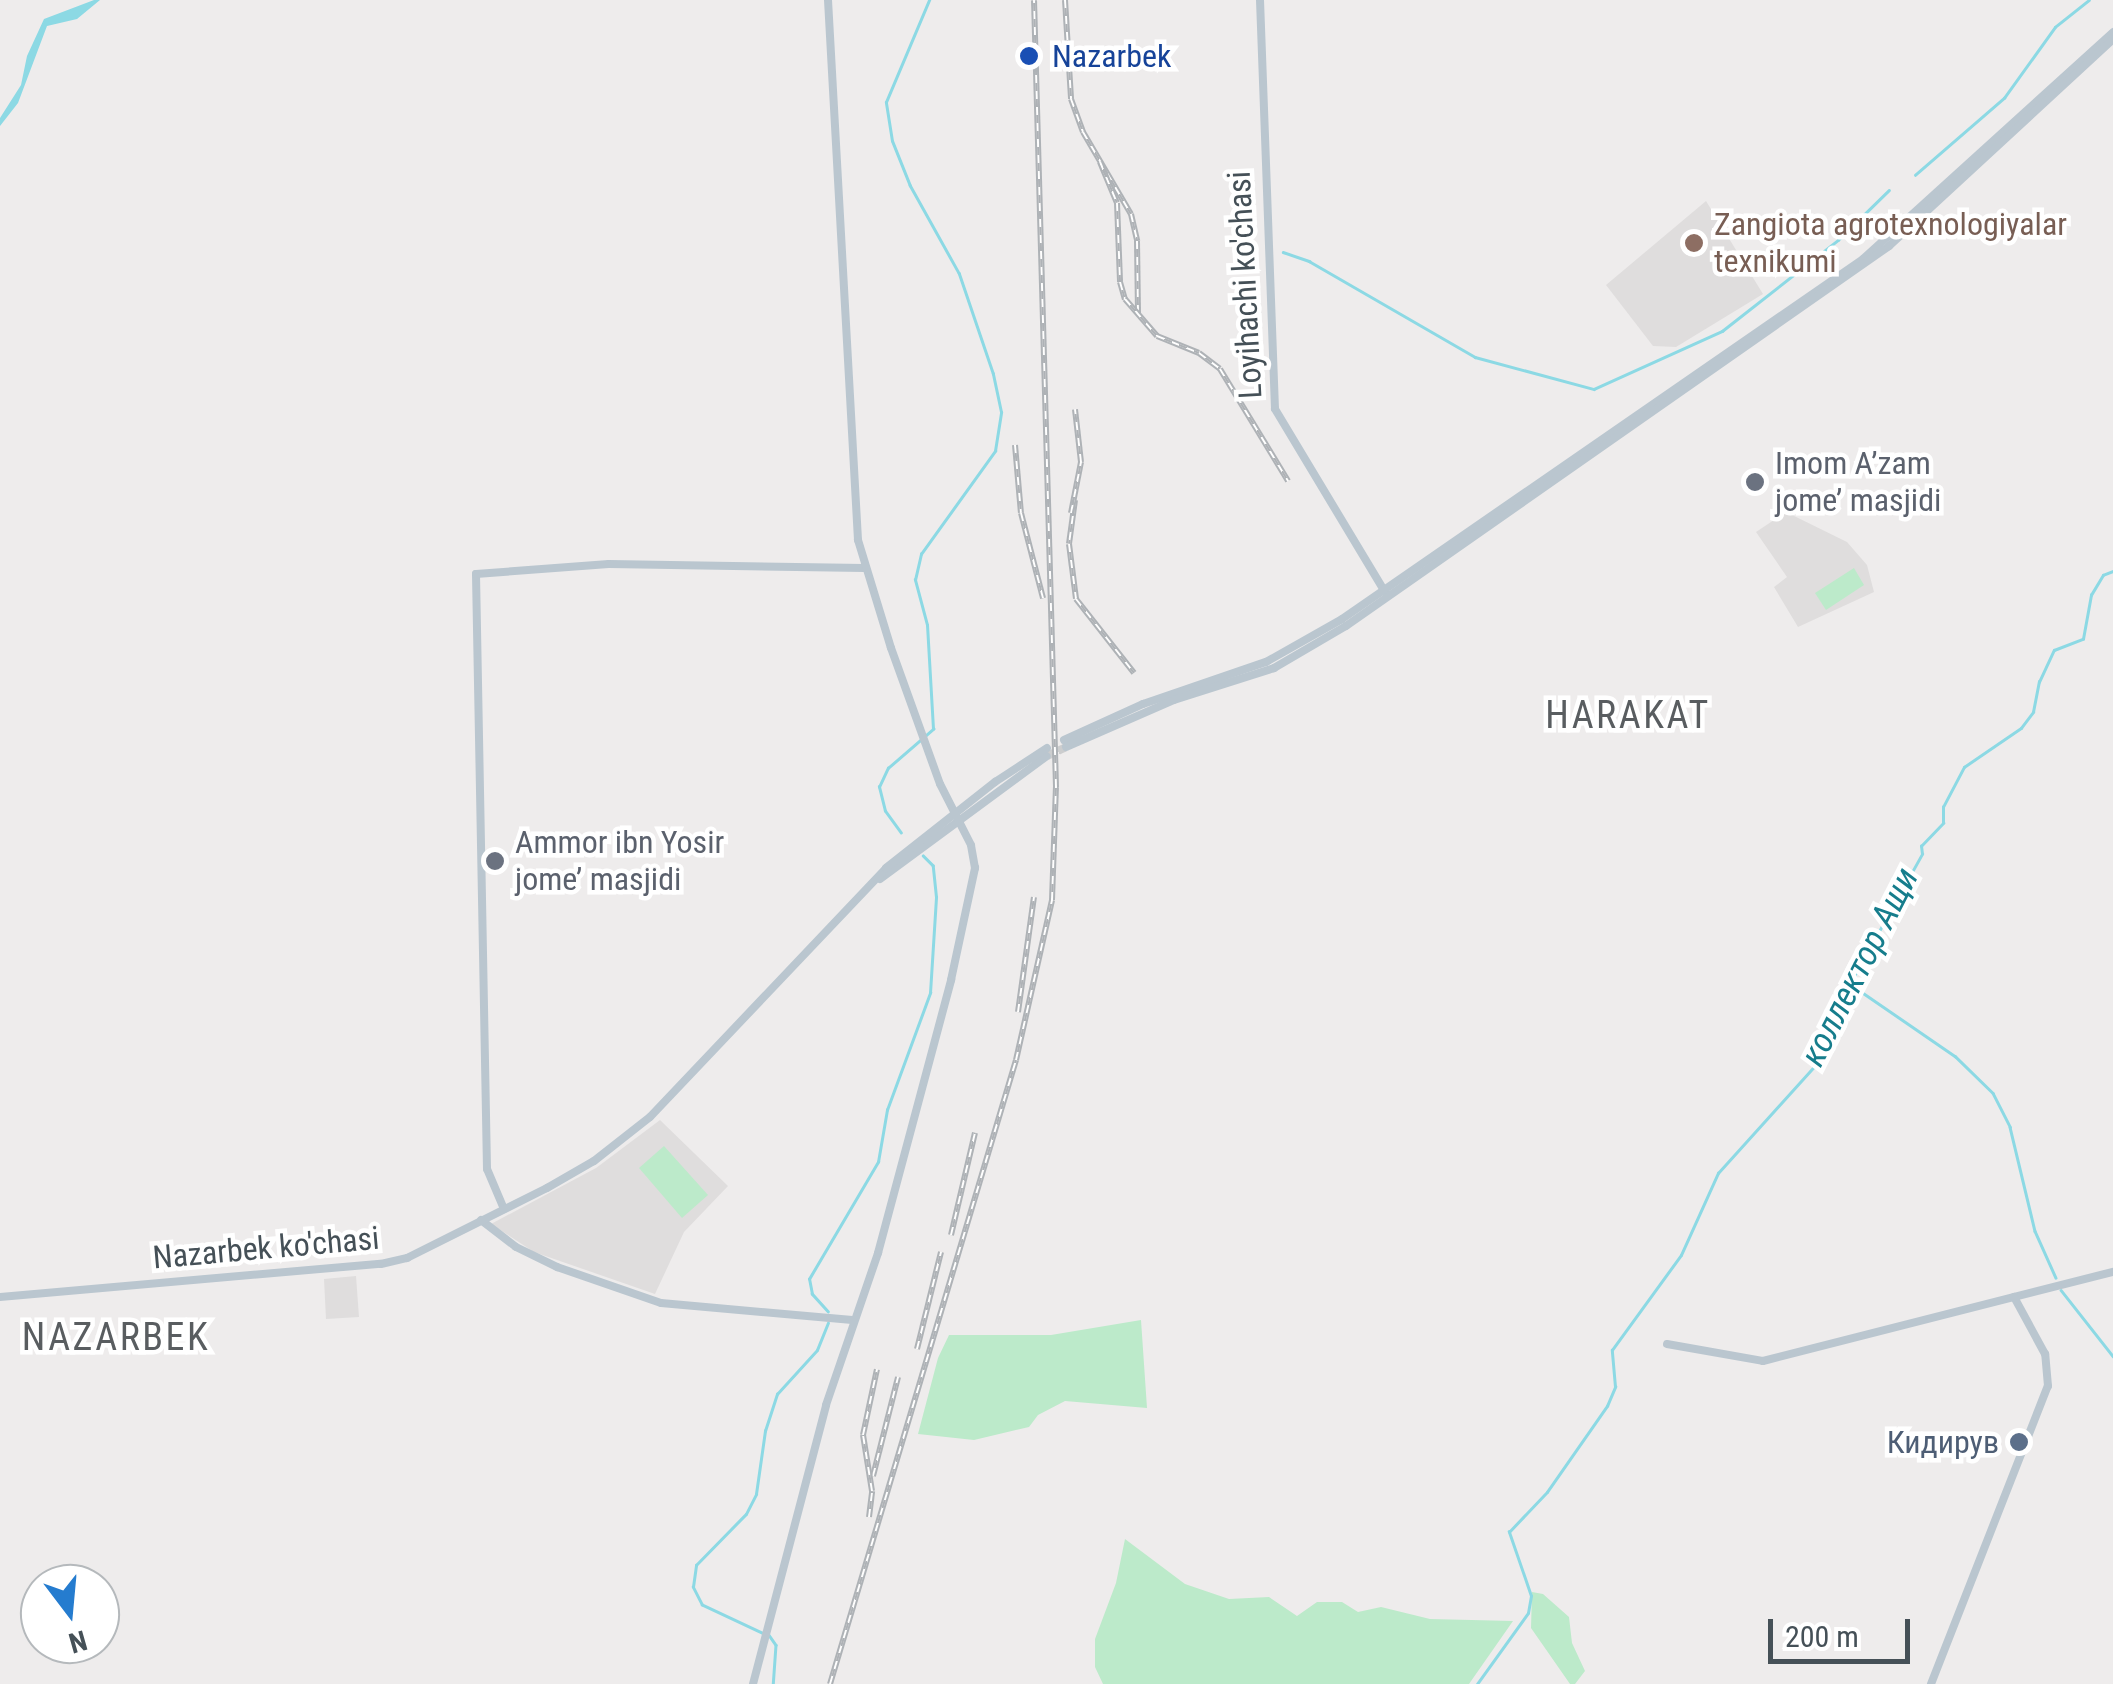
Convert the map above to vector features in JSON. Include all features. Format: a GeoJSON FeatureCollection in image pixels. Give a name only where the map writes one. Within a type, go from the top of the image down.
{"type":"FeatureCollection","features":[{"type":"Feature","properties":{"kind":"main road"},"geometry":{"type":"LineString","coordinates":[[753,1684],[852,1320],[878,1253],[973,883],[974,855],[925,743],[864,568],[854,511],[828,0]]}},
{"type":"Feature","properties":{"kind":"main road","name":"Loyihachi ko'chasi"},"geometry":{"type":"LineString","coordinates":[[1260,0],[1274,408],[1386,593]]}},
{"type":"Feature","properties":{"kind":"main road"},"geometry":{"type":"LineString","coordinates":[[1065,743],[1174,700],[1274,668],[1386,593],[1874,250],[2113,35]]}},
{"type":"Feature","properties":{"kind":"main road"},"geometry":{"type":"LineString","coordinates":[[504,1208],[489,1180],[487,1161],[476,574],[609,564],[864,568]]}},
{"type":"Feature","properties":{"kind":"main road","name":"Nazarbek ko'chasi"},"geometry":{"type":"LineString","coordinates":[[0,1297],[358,1268],[407,1258],[582,1168],[640,1126],[886,868],[1047,752]]}},
{"type":"Feature","properties":{"kind":"main road"},"geometry":{"type":"LineString","coordinates":[[481,1220],[516,1247],[557,1268],[661,1303],[852,1320]]}},
{"type":"Feature","properties":{"kind":"main road"},"geometry":{"type":"LineString","coordinates":[[1666,1344],[1763,1361],[2113,1272]]}},
{"type":"Feature","properties":{"kind":"main road"},"geometry":{"type":"LineString","coordinates":[[1931,1684],[2048,1386],[2044,1354],[2014,1297]]}},
{"type":"Feature","properties":{"kind":"shaded area","name":"Zangiota agrotexnologiyalar texnikumi"},"geometry":{"type":"Polygon","coordinates":[[[1706,201],[1763,294],[1676,347],[1653,346],[1606,285],[1706,201]]]}},
{"type":"Feature","properties":{"kind":"shaded area"},"geometry":{"type":"Polygon","coordinates":[[[1786,512],[1847,542],[1867,565],[1874,592],[1798,627],[1774,587],[1787,577],[1756,532],[1786,512]]]}},
{"type":"Feature","properties":{"kind":"shaded area"},"geometry":{"type":"Polygon","coordinates":[[[660,1120],[728,1186],[684,1232],[655,1294],[534,1252],[491,1224],[596,1168],[660,1120]]]}},
{"type":"Feature","properties":{"kind":"shaded area"},"geometry":{"type":"Polygon","coordinates":[[[356,1276],[359,1317],[326,1319],[324,1279],[356,1276]]]}},
{"type":"Feature","properties":{"kind":"green space"},"geometry":{"type":"Polygon","coordinates":[[[1854,568],[1864,585],[1826,610],[1815,593],[1854,568]]]}},
{"type":"Feature","properties":{"kind":"green space"},"geometry":{"type":"Polygon","coordinates":[[[664,1146],[708,1195],[682,1218],[639,1168],[664,1146]]]}},
{"type":"Feature","properties":{"kind":"green space"},"geometry":{"type":"Polygon","coordinates":[[[1141,1320],[1147,1408],[1065,1401],[1038,1415],[1029,1427],[974,1440],[918,1434],[938,1358],[949,1335],[1051,1335],[1141,1320]]]}},
{"type":"Feature","properties":{"kind":"green space"},"geometry":{"type":"Polygon","coordinates":[[[1125,1539],[1185,1584],[1229,1599],[1269,1597],[1297,1616],[1317,1602],[1342,1602],[1358,1612],[1381,1607],[1430,1619],[1513,1621],[1469,1684],[1103,1684],[1095,1667],[1095,1639],[1116,1583],[1125,1539]]]}},
{"type":"Feature","properties":{"kind":"green space"},"geometry":{"type":"Polygon","coordinates":[[[1532,1592],[1543,1594],[1569,1617],[1572,1643],[1585,1671],[1575,1684],[1570,1684],[1531,1628],[1532,1592]]]}},
{"type":"Feature","properties":{"kind":"water"},"geometry":{"type":"Polygon","coordinates":[[[100,0],[77,19],[47,26],[18,103],[0,126],[0,118],[21,85],[27,56],[44,19],[100,0]]]}},
{"type":"Feature","properties":{"kind":"waterway"},"geometry":{"type":"LineString","coordinates":[[901,833],[885,811],[879,787],[888,768],[933,729],[927,625],[915,580],[921,554],[995,451],[1001,412],[993,374],[959,274],[910,186],[892,141],[886,102],[929,0]]}},
{"type":"Feature","properties":{"kind":"waterway"},"geometry":{"type":"LineString","coordinates":[[1915,175],[2004,98],[2055,27],[2089,0]]}},
{"type":"Feature","properties":{"kind":"waterway"},"geometry":{"type":"LineString","coordinates":[[1283,252],[1309,261],[1475,357],[1594,389],[1722,331],[1838,240],[1889,190]]}},
{"type":"Feature","properties":{"kind":"waterway","name":"коллектор Ащи"},"geometry":{"type":"LineString","coordinates":[[1477,1684],[1528,1613],[1531,1596],[1509,1532],[1547,1492],[1607,1406],[1615,1387],[1612,1350],[1681,1255],[1718,1173],[1821,1059],[1827,1025],[1852,991],[1853,978],[1922,854],[1921,846],[1943,823],[1943,807],[1964,767],[2021,728],[2033,712],[2039,682],[2054,650],[2083,639],[2091,595],[2103,575],[2113,571]]}},
{"type":"Feature","properties":{"kind":"waterway"},"geometry":{"type":"LineString","coordinates":[[828,1312],[812,1294],[809,1279],[878,1162],[887,1110],[930,993],[936,897],[933,866],[923,856]]}},
{"type":"Feature","properties":{"kind":"waterway"},"geometry":{"type":"LineString","coordinates":[[1853,986],[1955,1056],[1993,1093],[2010,1127],[2035,1231],[2056,1278]]}},
{"type":"Feature","properties":{"kind":"waterway"},"geometry":{"type":"LineString","coordinates":[[2061,1290],[2113,1356]]}},
{"type":"Feature","properties":{"kind":"waterway"},"geometry":{"type":"LineString","coordinates":[[762,1633],[702,1605],[693,1587],[696,1565],[746,1514],[756,1494],[765,1431],[777,1394],[817,1350],[828,1323]]}},
{"type":"Feature","properties":{"kind":"waterway"},"geometry":{"type":"LineString","coordinates":[[769,1635],[776,1645],[773,1684]]}},
{"type":"Feature","properties":{"kind":"tunnel"},"geometry":{"type":"LineString","coordinates":[[1047,756],[1066,747]]}},
{"type":"Feature","properties":{"kind":"railway"},"geometry":{"type":"LineString","coordinates":[[830,1684],[1016,1060],[1052,900],[1056,787],[1034,0]]}},
{"type":"Feature","properties":{"kind":"railway"},"geometry":{"type":"LineString","coordinates":[[1065,0],[1071,99],[1083,132],[1131,214],[1137,241],[1138,313]]}},
{"type":"Feature","properties":{"kind":"railway"},"geometry":{"type":"LineString","coordinates":[[1100,162],[1117,203],[1120,282],[1125,299],[1157,336],[1199,353],[1220,369],[1288,481]]}},
{"type":"Feature","properties":{"kind":"railway"},"geometry":{"type":"LineString","coordinates":[[1071,513],[1081,462],[1075,409]]}},
{"type":"Feature","properties":{"kind":"railway"},"geometry":{"type":"LineString","coordinates":[[1015,445],[1021,513],[1043,598]]}},
{"type":"Feature","properties":{"kind":"railway"},"geometry":{"type":"LineString","coordinates":[[1075,500],[1069,544],[1076,599],[1134,673]]}},
{"type":"Feature","properties":{"kind":"railway"},"geometry":{"type":"LineString","coordinates":[[1018,1012],[1034,897]]}},
{"type":"Feature","properties":{"kind":"railway"},"geometry":{"type":"LineString","coordinates":[[951,1235],[975,1133]]}},
{"type":"Feature","properties":{"kind":"railway"},"geometry":{"type":"LineString","coordinates":[[917,1349],[941,1252]]}},
{"type":"Feature","properties":{"kind":"railway"},"geometry":{"type":"LineString","coordinates":[[869,1517],[872,1491],[863,1435],[877,1369]]}},
{"type":"Feature","properties":{"kind":"railway"},"geometry":{"type":"LineString","coordinates":[[873,1476],[898,1377]]}},
{"type":"Feature","properties":{"kind":"place","name":"Nazarbek"},"geometry":{"type":"Point","coordinates":[1029,56]}},
{"type":"Feature","properties":{"kind":"place","name":"Zangiota agrotexnologiyalar texnikumi"},"geometry":{"type":"Point","coordinates":[1694,243]}},
{"type":"Feature","properties":{"kind":"place","name":"Imom A’zam jome’ masjidi"},"geometry":{"type":"Point","coordinates":[1755,482]}},
{"type":"Feature","properties":{"kind":"place","name":"Ammor ibn Yosir jome’ masjidi"},"geometry":{"type":"Point","coordinates":[495,861]}},
{"type":"Feature","properties":{"kind":"place","name":"Кидирув"},"geometry":{"type":"Point","coordinates":[2019,1442]}},
{"type":"Feature","properties":{"kind":"district","name":"HARAKAT"},"geometry":{"type":"Point","coordinates":[1628,716]}},
{"type":"Feature","properties":{"kind":"district","name":"NAZARBEK"},"geometry":{"type":"Point","coordinates":[116,1338]}}]}
